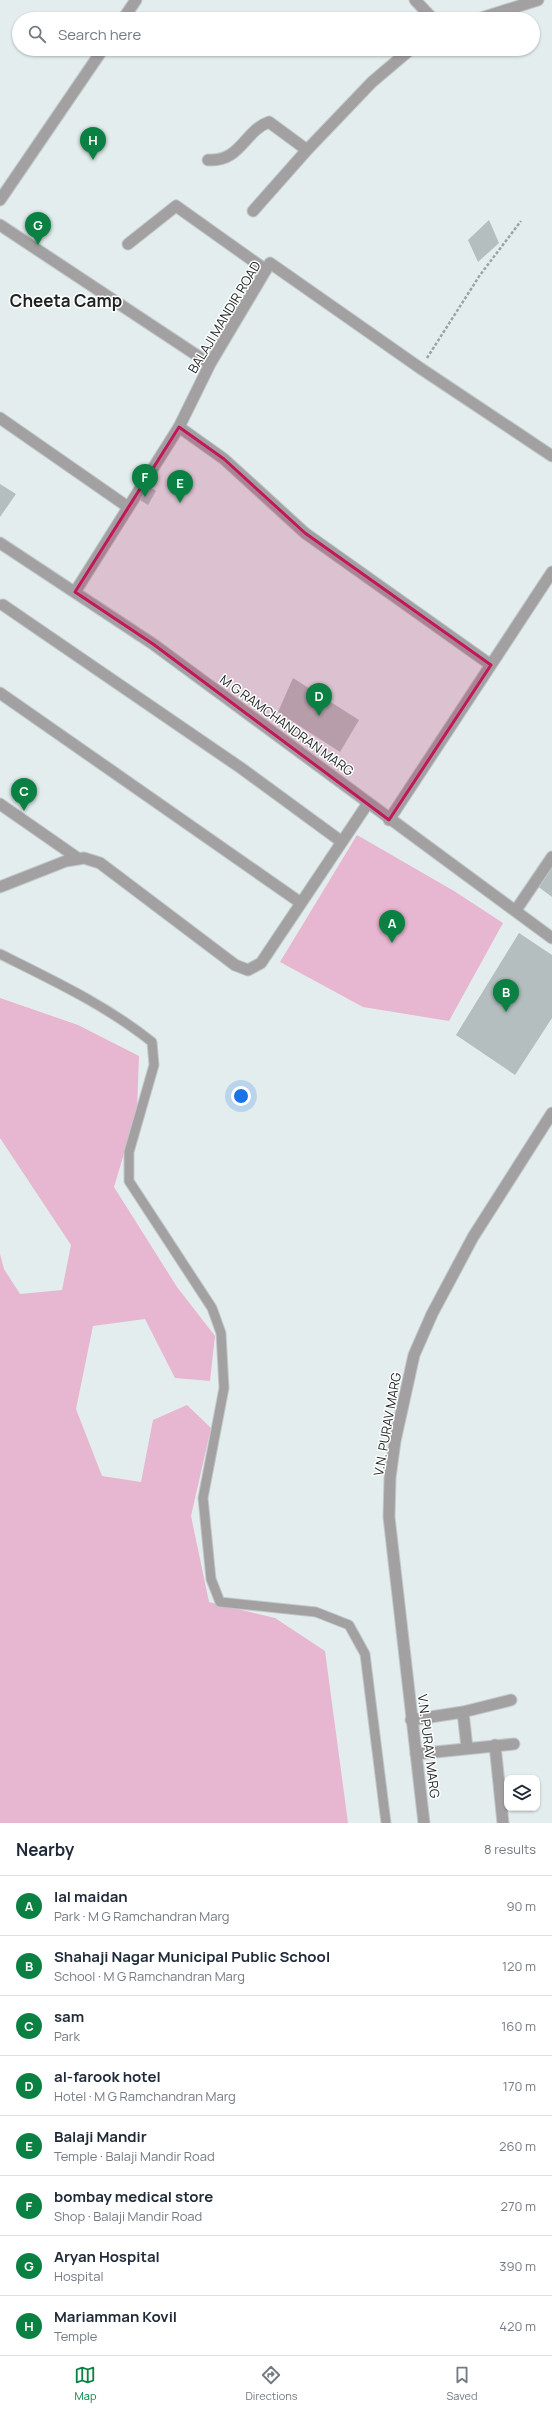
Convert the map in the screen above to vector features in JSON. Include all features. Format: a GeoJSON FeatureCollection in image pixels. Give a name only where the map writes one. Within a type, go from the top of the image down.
{"type":"FeatureCollection","features":[{"type":"Feature","properties":{"kind":"street"},"geometry":{"type":"LineString","coordinates":[[128,12],[136,0]]}},
{"type":"Feature","properties":{"kind":"street"},"geometry":{"type":"LineString","coordinates":[[415,0],[426,12]]}},
{"type":"Feature","properties":{"kind":"street"},"geometry":{"type":"LineString","coordinates":[[500,12],[538,0]]}},
{"type":"Feature","properties":{"kind":"street"},"geometry":{"type":"LineString","coordinates":[[0,200],[98,56]]}},
{"type":"Feature","properties":{"kind":"street"},"geometry":{"type":"LineString","coordinates":[[253,211],[307,150],[372,82],[403,56]]}},
{"type":"Feature","properties":{"kind":"street"},"geometry":{"type":"LineString","coordinates":[[208,160],[228,158],[249,139],[259,126],[269,122],[307,150]]}},
{"type":"Feature","properties":{"kind":"street"},"geometry":{"type":"LineString","coordinates":[[128,244],[176,206],[266,270]]}},
{"type":"Feature","properties":{"kind":"street"},"geometry":{"type":"LineString","coordinates":[[0,224],[210,364]]}},
{"type":"Feature","properties":{"kind":"street","name":"BALAJI MANDIR ROAD"},"geometry":{"type":"LineString","coordinates":[[75,592],[179,427],[210,364],[270,263],[420,368],[552,456]]}},
{"type":"Feature","properties":{"kind":"street"},"geometry":{"type":"LineString","coordinates":[[0,418],[128,507]]}},
{"type":"Feature","properties":{"kind":"street"},"geometry":{"type":"LineString","coordinates":[[179,427],[224,459],[305,534],[491,665]]}},
{"type":"Feature","properties":{"kind":"street","name":"M G RAMCHANDRAN MARG"},"geometry":{"type":"LineString","coordinates":[[0,543],[153,644],[389,820],[516,910],[552,938]]}},
{"type":"Feature","properties":{"kind":"street"},"geometry":{"type":"LineString","coordinates":[[389,820],[552,572]]}},
{"type":"Feature","properties":{"kind":"street"},"geometry":{"type":"LineString","coordinates":[[3,605],[241,768],[342,842]]}},
{"type":"Feature","properties":{"kind":"street"},"geometry":{"type":"LineString","coordinates":[[0,693],[301,903]]}},
{"type":"Feature","properties":{"kind":"street"},"geometry":{"type":"LineString","coordinates":[[0,887],[66,861],[84,858],[100,864],[235,965],[248,970],[261,964],[368,803]]}},
{"type":"Feature","properties":{"kind":"street"},"geometry":{"type":"LineString","coordinates":[[0,804],[79,859]]}},
{"type":"Feature","properties":{"kind":"street"},"geometry":{"type":"LineString","coordinates":[[516,910],[552,857]]}},
{"type":"Feature","properties":{"kind":"street","name":"V.N. PURAV MARG"},"geometry":{"type":"LineString","coordinates":[[424,1823],[411,1720],[389,1517],[390,1478],[395,1441],[414,1355],[432,1314],[473,1237],[552,1113]]}},
{"type":"Feature","properties":{"kind":"street"},"geometry":{"type":"LineString","coordinates":[[411,1720],[463,1712],[511,1700]]}},
{"type":"Feature","properties":{"kind":"street"},"geometry":{"type":"LineString","coordinates":[[463,1712],[467,1748]]}},
{"type":"Feature","properties":{"kind":"street"},"geometry":{"type":"LineString","coordinates":[[416,1754],[514,1744]]}},
{"type":"Feature","properties":{"kind":"street"},"geometry":{"type":"LineString","coordinates":[[495,1745],[503,1823]]}},
{"type":"Feature","properties":{"kind":"lane"},"geometry":{"type":"LineString","coordinates":[[0,954],[84,996],[134,1027],[152,1042],[154,1065],[129,1152],[129,1181],[212,1308],[221,1333],[224,1388],[203,1498],[211,1580],[220,1602],[316,1612],[349,1625],[365,1654],[386,1823]]}},
{"type":"Feature","properties":{"kind":"path"},"geometry":{"type":"LineString","coordinates":[[420,368],[480,275],[521,221]]}},
{"type":"Feature","properties":{"kind":"highlighted area"},"geometry":{"type":"Polygon","coordinates":[[[179,427],[224,459],[305,533],[491,665],[389,820],[153,644],[75,592],[179,427]]]}},
{"type":"Feature","properties":{"kind":"shaded area"},"geometry":{"type":"Polygon","coordinates":[[[357,835],[454,891],[503,923],[449,1021],[363,1007],[280,962],[357,835]]]}},
{"type":"Feature","properties":{"kind":"shaded area"},"geometry":{"type":"Polygon","coordinates":[[[0,998],[78,1025],[139,1056],[137,1110],[114,1187],[177,1287],[215,1336],[210,1381],[175,1378],[145,1319],[93,1326],[76,1409],[102,1476],[141,1482],[153,1420],[187,1405],[211,1428],[191,1516],[209,1602],[275,1618],[325,1651],[348,1823],[0,1823],[0,1254],[4,1269],[20,1294],[62,1290],[71,1245],[0,1138],[0,998]]]}},
{"type":"Feature","properties":{"kind":"building"},"geometry":{"type":"Polygon","coordinates":[[[489,220],[499,243],[478,262],[468,240],[489,220]]]}},
{"type":"Feature","properties":{"kind":"building"},"geometry":{"type":"Polygon","coordinates":[[[0,484],[16,494],[0,517],[0,484]]]}},
{"type":"Feature","properties":{"kind":"building"},"geometry":{"type":"Polygon","coordinates":[[[148,486],[156,491],[148,505],[140,500],[148,486]]]}},
{"type":"Feature","properties":{"kind":"building"},"geometry":{"type":"Polygon","coordinates":[[[293,678],[359,720],[340,752],[278,712],[293,678]]]}},
{"type":"Feature","properties":{"kind":"building"},"geometry":{"type":"Polygon","coordinates":[[[552,865],[552,897],[536,885],[552,865]]]}},
{"type":"Feature","properties":{"kind":"building"},"geometry":{"type":"Polygon","coordinates":[[[519,933],[552,955],[552,1018],[515,1075],[456,1035],[519,933]]]}},
{"type":"Feature","properties":{"kind":"place","name":"Mariamman Kovil"},"geometry":{"type":"Point","coordinates":[93,160]}},
{"type":"Feature","properties":{"kind":"place","name":"Aryan Hospital"},"geometry":{"type":"Point","coordinates":[38,245]}},
{"type":"Feature","properties":{"kind":"place","name":"bombay medical store"},"geometry":{"type":"Point","coordinates":[145,497]}},
{"type":"Feature","properties":{"kind":"place","name":"Balaji Mandir"},"geometry":{"type":"Point","coordinates":[180,503]}},
{"type":"Feature","properties":{"kind":"place","name":"al-farook hotel"},"geometry":{"type":"Point","coordinates":[319,716]}},
{"type":"Feature","properties":{"kind":"place","name":"sam"},"geometry":{"type":"Point","coordinates":[24,811]}},
{"type":"Feature","properties":{"kind":"place","name":"lal maidan"},"geometry":{"type":"Point","coordinates":[392,943]}},
{"type":"Feature","properties":{"kind":"place","name":"Shahaji Nagar Municipal Public School"},"geometry":{"type":"Point","coordinates":[506,1012]}},
{"type":"Feature","properties":{"kind":"district","name":"Cheeta Camp"},"geometry":{"type":"Point","coordinates":[66,300]}}]}
